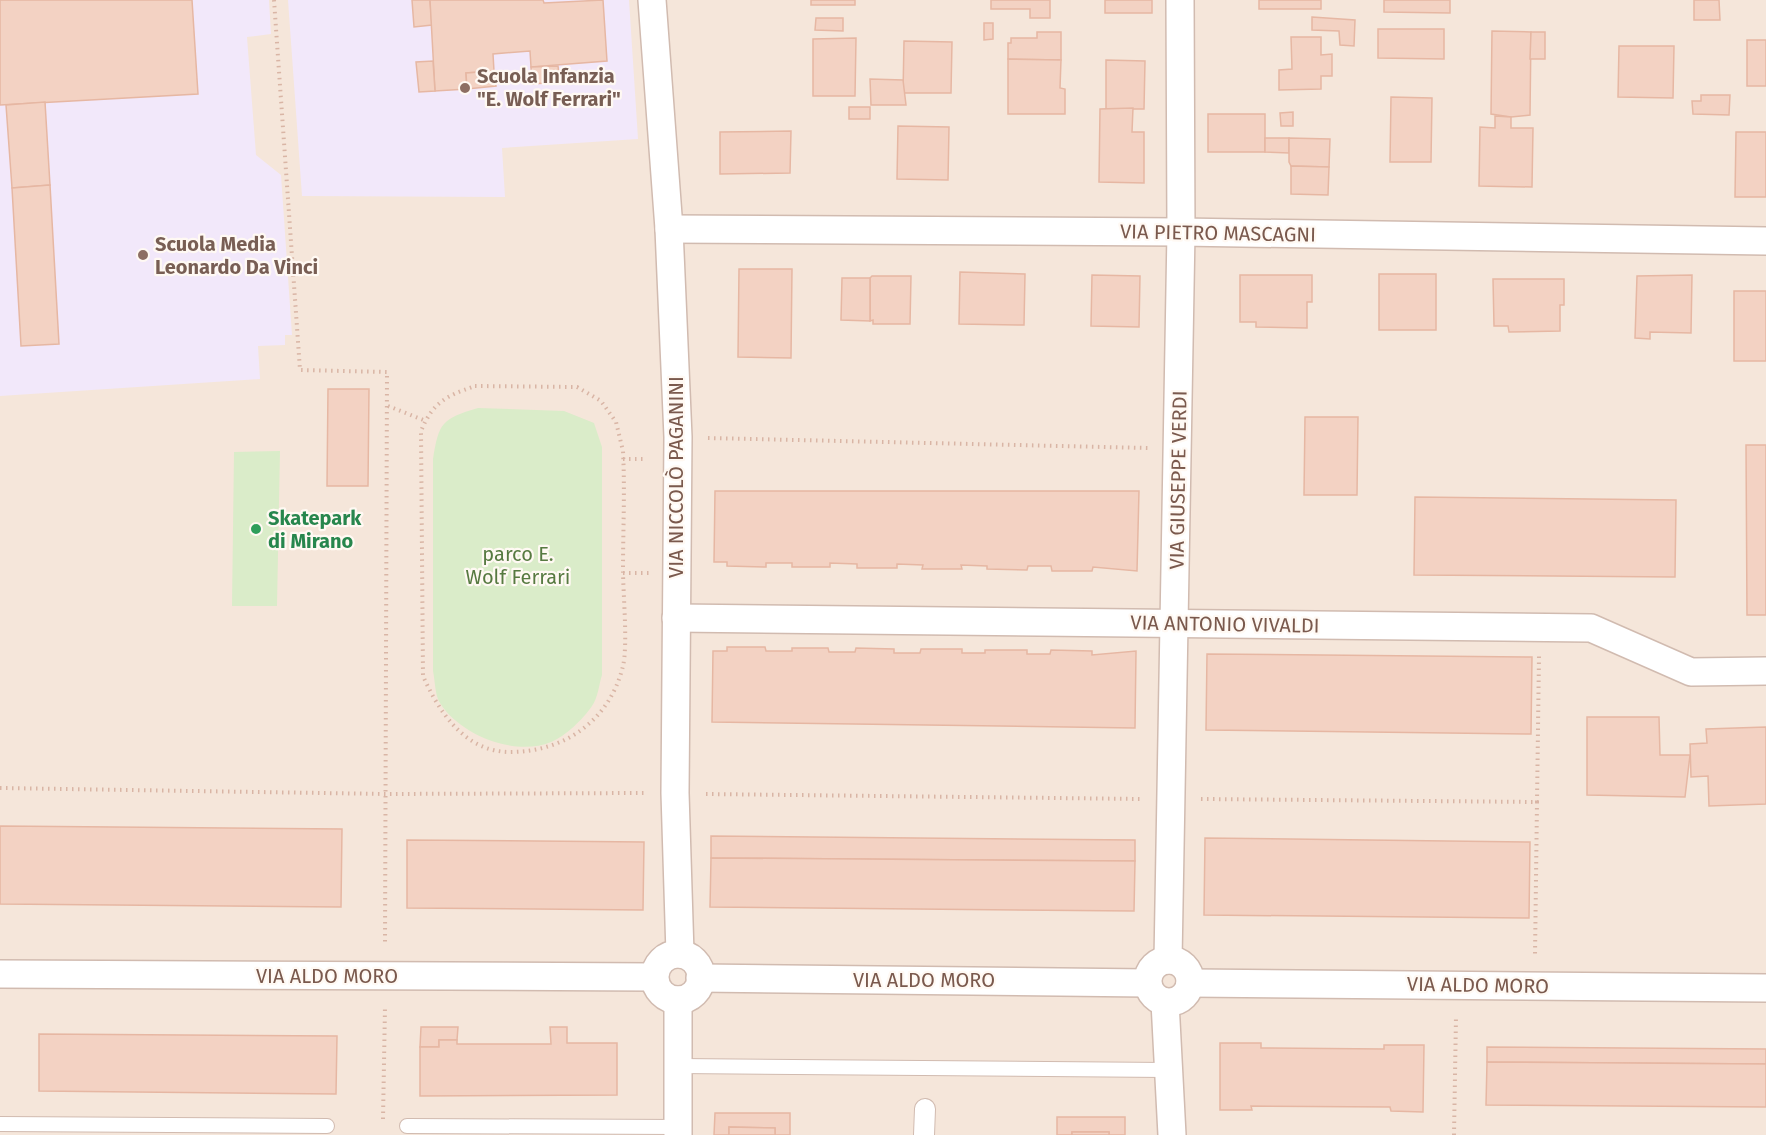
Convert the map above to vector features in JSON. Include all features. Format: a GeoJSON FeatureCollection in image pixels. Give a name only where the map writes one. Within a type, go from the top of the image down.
{"type":"FeatureCollection","features":[{"type":"Feature","properties":{"kind":"street","name":"VIA NICCOLÒ PAGANINI"},"geometry":{"type":"LineString","coordinates":[[652,0],[669,229],[678,437],[675,793],[680,954]]}},
{"type":"Feature","properties":{"kind":"street","name":"VIA GIUSEPPE VERDI"},"geometry":{"type":"LineString","coordinates":[[1168,960],[1181,232],[1180,0]]}},
{"type":"Feature","properties":{"kind":"street","name":"VIA PIETRO MASCAGNI"},"geometry":{"type":"LineString","coordinates":[[669,229],[1181,232],[1766,241]]}},
{"type":"Feature","properties":{"kind":"street","name":"VIA ANTONIO VIVALDI"},"geometry":{"type":"LineString","coordinates":[[676,618],[1591,628],[1691,672],[1766,671]]}},
{"type":"Feature","properties":{"kind":"street"},"geometry":{"type":"LineString","coordinates":[[680,954],[692,958],[697,964],[700,978],[695,992],[678,1000],[666,997],[660,992],[654,977],[655,970],[664,958],[680,954]]}},
{"type":"Feature","properties":{"kind":"street"},"geometry":{"type":"LineString","coordinates":[[1156,993],[1178,1000],[1184,996],[1190,983],[1190,976],[1181,964],[1168,960],[1155,965],[1148,976],[1156,993],[1167,1070],[1172,1135]]}},
{"type":"Feature","properties":{"kind":"street","name":"VIA ALDO MORO"},"geometry":{"type":"LineString","coordinates":[[0,974],[654,977]]}},
{"type":"Feature","properties":{"kind":"street","name":"VIA ALDO MORO"},"geometry":{"type":"LineString","coordinates":[[700,978],[1156,993]]}},
{"type":"Feature","properties":{"kind":"street","name":"VIA ALDO MORO"},"geometry":{"type":"LineString","coordinates":[[1190,983],[1766,988]]}},
{"type":"Feature","properties":{"kind":"street"},"geometry":{"type":"LineString","coordinates":[[678,1000],[678,1131]]}},
{"type":"Feature","properties":{"kind":"street"},"geometry":{"type":"LineString","coordinates":[[924,1135],[925,1109]]}},
{"type":"Feature","properties":{"kind":"lane"},"geometry":{"type":"LineString","coordinates":[[678,1066],[1167,1070]]}},
{"type":"Feature","properties":{"kind":"lane"},"geometry":{"type":"LineString","coordinates":[[0,1124],[327,1126]]}},
{"type":"Feature","properties":{"kind":"lane"},"geometry":{"type":"LineString","coordinates":[[407,1126],[678,1131]]}},
{"type":"Feature","properties":{"kind":"path"},"geometry":{"type":"LineString","coordinates":[[274,0],[300,370],[387,372],[383,1123]]}},
{"type":"Feature","properties":{"kind":"path"},"geometry":{"type":"LineString","coordinates":[[475,386],[577,387],[601,401],[616,422],[623,459],[623,664],[610,700],[589,726],[565,741],[536,751],[507,752],[480,744],[456,730],[436,706],[423,676],[422,431],[426,422],[430,410],[450,394],[475,386]]}},
{"type":"Feature","properties":{"kind":"path"},"geometry":{"type":"LineString","coordinates":[[387,405],[426,422]]}},
{"type":"Feature","properties":{"kind":"path"},"geometry":{"type":"LineString","coordinates":[[678,437],[1178,448]]}},
{"type":"Feature","properties":{"kind":"path"},"geometry":{"type":"LineString","coordinates":[[1537,802],[1539,627]]}},
{"type":"Feature","properties":{"kind":"path"},"geometry":{"type":"LineString","coordinates":[[0,788],[386,794],[675,793]]}},
{"type":"Feature","properties":{"kind":"path"},"geometry":{"type":"LineString","coordinates":[[1454,1135],[1456,1012]]}},
{"type":"Feature","properties":{"kind":"shaded area"},"geometry":{"type":"Polygon","coordinates":[[[0,0],[1766,0],[1766,1135],[0,1135],[0,0]]]}},
{"type":"Feature","properties":{"kind":"shaded area","name":"Scuola Media Leonardo Da Vinci"},"geometry":{"type":"Polygon","coordinates":[[[0,0],[269,0],[271,34],[247,37],[256,155],[281,175],[292,335],[285,335],[285,345],[258,346],[260,379],[0,396],[0,0]]]}},
{"type":"Feature","properties":{"kind":"shaded area","name":"Scuola Infanzia \"E. Wolf Ferrari\""},"geometry":{"type":"Polygon","coordinates":[[[288,0],[629,0],[638,139],[502,148],[505,197],[302,196],[288,0]]]}},
{"type":"Feature","properties":{"kind":"green space","name":"parco E. Wolf Ferrari"},"geometry":{"type":"Polygon","coordinates":[[[478,408],[564,411],[594,423],[602,447],[602,675],[596,699],[574,727],[551,742],[537,746],[505,745],[474,733],[449,714],[438,700],[436,692],[433,671],[433,459],[437,437],[444,424],[449,419],[478,408]]]}},
{"type":"Feature","properties":{"kind":"green space","name":"Skatepark di Mirano"},"geometry":{"type":"Polygon","coordinates":[[[280,451],[277,606],[232,606],[234,452],[280,451]]]}},
{"type":"Feature","properties":{"kind":"building"},"geometry":{"type":"Polygon","coordinates":[[[0,0],[192,0],[198,94],[0,105],[0,0]]]}},
{"type":"Feature","properties":{"kind":"building"},"geometry":{"type":"Polygon","coordinates":[[[412,0],[430,0],[432,25],[414,27],[412,0]]]}},
{"type":"Feature","properties":{"kind":"building"},"geometry":{"type":"Polygon","coordinates":[[[430,0],[543,0],[544,3],[603,0],[607,61],[531,67],[530,51],[493,54],[494,71],[466,73],[467,89],[435,91],[430,0]]]}},
{"type":"Feature","properties":{"kind":"building"},"geometry":{"type":"Polygon","coordinates":[[[811,0],[855,0],[855,5],[811,5],[811,0]]]}},
{"type":"Feature","properties":{"kind":"building"},"geometry":{"type":"Polygon","coordinates":[[[991,0],[1050,0],[1050,18],[1030,18],[1030,9],[991,9],[991,0]]]}},
{"type":"Feature","properties":{"kind":"building"},"geometry":{"type":"Polygon","coordinates":[[[1105,0],[1152,0],[1152,13],[1105,13],[1105,0]]]}},
{"type":"Feature","properties":{"kind":"building"},"geometry":{"type":"Polygon","coordinates":[[[1259,0],[1321,0],[1321,9],[1259,9],[1259,0]]]}},
{"type":"Feature","properties":{"kind":"building"},"geometry":{"type":"Polygon","coordinates":[[[1384,0],[1450,0],[1450,13],[1384,12],[1384,0]]]}},
{"type":"Feature","properties":{"kind":"building"},"geometry":{"type":"Polygon","coordinates":[[[1694,0],[1719,0],[1720,20],[1694,20],[1694,0]]]}},
{"type":"Feature","properties":{"kind":"building"},"geometry":{"type":"Polygon","coordinates":[[[1312,17],[1355,20],[1354,46],[1340,45],[1339,31],[1312,30],[1312,17]]]}},
{"type":"Feature","properties":{"kind":"building"},"geometry":{"type":"Polygon","coordinates":[[[816,18],[843,18],[843,31],[815,30],[816,18]]]}},
{"type":"Feature","properties":{"kind":"building"},"geometry":{"type":"Polygon","coordinates":[[[984,23],[993,23],[993,39],[984,40],[984,23]]]}},
{"type":"Feature","properties":{"kind":"building"},"geometry":{"type":"Polygon","coordinates":[[[1378,29],[1444,29],[1444,59],[1378,58],[1378,29]]]}},
{"type":"Feature","properties":{"kind":"building"},"geometry":{"type":"Polygon","coordinates":[[[1492,31],[1531,32],[1530,115],[1511,117],[1491,114],[1492,31]]]}},
{"type":"Feature","properties":{"kind":"building"},"geometry":{"type":"Polygon","coordinates":[[[1037,32],[1061,32],[1061,60],[1008,59],[1008,43],[1011,43],[1011,38],[1037,38],[1037,32]]]}},
{"type":"Feature","properties":{"kind":"building"},"geometry":{"type":"Polygon","coordinates":[[[1531,32],[1545,32],[1545,59],[1530,59],[1531,32]]]}},
{"type":"Feature","properties":{"kind":"building"},"geometry":{"type":"Polygon","coordinates":[[[1291,37],[1321,37],[1321,55],[1332,54],[1332,76],[1321,76],[1321,89],[1279,90],[1279,70],[1292,69],[1291,37]]]}},
{"type":"Feature","properties":{"kind":"building"},"geometry":{"type":"Polygon","coordinates":[[[856,38],[855,96],[813,96],[813,39],[856,38]]]}},
{"type":"Feature","properties":{"kind":"building"},"geometry":{"type":"Polygon","coordinates":[[[1747,40],[1766,40],[1766,86],[1747,86],[1747,40]]]}},
{"type":"Feature","properties":{"kind":"building"},"geometry":{"type":"Polygon","coordinates":[[[904,41],[952,42],[951,93],[903,93],[904,41]]]}},
{"type":"Feature","properties":{"kind":"building"},"geometry":{"type":"Polygon","coordinates":[[[1619,46],[1674,46],[1673,98],[1618,97],[1619,46]]]}},
{"type":"Feature","properties":{"kind":"building"},"geometry":{"type":"Polygon","coordinates":[[[1008,59],[1061,60],[1060,88],[1065,89],[1065,114],[1008,114],[1008,59]]]}},
{"type":"Feature","properties":{"kind":"building"},"geometry":{"type":"Polygon","coordinates":[[[1106,60],[1145,61],[1144,109],[1106,109],[1106,60]]]}},
{"type":"Feature","properties":{"kind":"building"},"geometry":{"type":"Polygon","coordinates":[[[433,61],[435,91],[419,92],[416,62],[433,61]]]}},
{"type":"Feature","properties":{"kind":"building"},"geometry":{"type":"Polygon","coordinates":[[[558,66],[560,82],[532,84],[531,67],[558,66]]]}},
{"type":"Feature","properties":{"kind":"building"},"geometry":{"type":"Polygon","coordinates":[[[494,71],[496,86],[467,89],[466,73],[494,71]]]}},
{"type":"Feature","properties":{"kind":"building"},"geometry":{"type":"Polygon","coordinates":[[[870,79],[903,80],[906,105],[871,105],[870,79]]]}},
{"type":"Feature","properties":{"kind":"building"},"geometry":{"type":"Polygon","coordinates":[[[1701,95],[1730,95],[1729,115],[1693,114],[1692,101],[1701,101],[1701,95]]]}},
{"type":"Feature","properties":{"kind":"building"},"geometry":{"type":"Polygon","coordinates":[[[1391,97],[1432,98],[1431,162],[1390,162],[1391,97]]]}},
{"type":"Feature","properties":{"kind":"building"},"geometry":{"type":"Polygon","coordinates":[[[45,102],[50,185],[12,188],[6,105],[45,102]]]}},
{"type":"Feature","properties":{"kind":"building"},"geometry":{"type":"Polygon","coordinates":[[[849,107],[870,107],[870,119],[849,119],[849,107]]]}},
{"type":"Feature","properties":{"kind":"building"},"geometry":{"type":"Polygon","coordinates":[[[1133,108],[1132,132],[1144,132],[1144,183],[1099,182],[1100,109],[1133,108]]]}},
{"type":"Feature","properties":{"kind":"building"},"geometry":{"type":"Polygon","coordinates":[[[1293,112],[1293,126],[1281,126],[1280,113],[1293,112]]]}},
{"type":"Feature","properties":{"kind":"building"},"geometry":{"type":"Polygon","coordinates":[[[1208,114],[1265,114],[1265,152],[1208,152],[1208,114]]]}},
{"type":"Feature","properties":{"kind":"building"},"geometry":{"type":"Polygon","coordinates":[[[1495,116],[1511,117],[1511,128],[1533,128],[1532,187],[1479,186],[1480,127],[1495,128],[1495,116]]]}},
{"type":"Feature","properties":{"kind":"building"},"geometry":{"type":"Polygon","coordinates":[[[898,126],[949,127],[948,180],[897,179],[898,126]]]}},
{"type":"Feature","properties":{"kind":"building"},"geometry":{"type":"Polygon","coordinates":[[[791,131],[790,173],[720,174],[720,132],[791,131]]]}},
{"type":"Feature","properties":{"kind":"building"},"geometry":{"type":"Polygon","coordinates":[[[1736,132],[1766,132],[1766,197],[1735,197],[1736,132]]]}},
{"type":"Feature","properties":{"kind":"building"},"geometry":{"type":"Polygon","coordinates":[[[1265,138],[1289,138],[1289,153],[1265,152],[1265,138]]]}},
{"type":"Feature","properties":{"kind":"building"},"geometry":{"type":"Polygon","coordinates":[[[1289,138],[1330,139],[1329,167],[1291,166],[1289,138]]]}},
{"type":"Feature","properties":{"kind":"building"},"geometry":{"type":"Polygon","coordinates":[[[1291,166],[1329,167],[1328,195],[1291,194],[1291,166]]]}},
{"type":"Feature","properties":{"kind":"building"},"geometry":{"type":"Polygon","coordinates":[[[50,185],[59,344],[21,346],[12,188],[50,185]]]}},
{"type":"Feature","properties":{"kind":"building"},"geometry":{"type":"Polygon","coordinates":[[[739,269],[792,269],[791,358],[738,357],[739,269]]]}},
{"type":"Feature","properties":{"kind":"building"},"geometry":{"type":"Polygon","coordinates":[[[960,272],[1025,274],[1024,325],[959,324],[960,272]]]}},
{"type":"Feature","properties":{"kind":"building"},"geometry":{"type":"Polygon","coordinates":[[[1379,274],[1436,274],[1436,330],[1379,330],[1379,274]]]}},
{"type":"Feature","properties":{"kind":"building"},"geometry":{"type":"Polygon","coordinates":[[[1092,275],[1140,276],[1139,327],[1091,326],[1092,275]]]}},
{"type":"Feature","properties":{"kind":"building"},"geometry":{"type":"Polygon","coordinates":[[[1240,275],[1312,275],[1312,302],[1307,302],[1307,328],[1256,327],[1256,322],[1240,322],[1240,275]]]}},
{"type":"Feature","properties":{"kind":"building"},"geometry":{"type":"Polygon","coordinates":[[[1692,275],[1691,333],[1650,332],[1650,339],[1635,338],[1637,276],[1692,275]]]}},
{"type":"Feature","properties":{"kind":"building"},"geometry":{"type":"Polygon","coordinates":[[[872,276],[911,276],[910,324],[873,324],[873,320],[870,321],[870,278],[872,276]]]}},
{"type":"Feature","properties":{"kind":"building"},"geometry":{"type":"Polygon","coordinates":[[[842,278],[870,278],[870,321],[841,320],[842,278]]]}},
{"type":"Feature","properties":{"kind":"building"},"geometry":{"type":"Polygon","coordinates":[[[1493,279],[1564,279],[1564,305],[1560,305],[1560,331],[1509,332],[1508,326],[1494,326],[1493,279]]]}},
{"type":"Feature","properties":{"kind":"building"},"geometry":{"type":"Polygon","coordinates":[[[1734,291],[1766,291],[1766,361],[1734,361],[1734,291]]]}},
{"type":"Feature","properties":{"kind":"building"},"geometry":{"type":"Polygon","coordinates":[[[328,389],[369,389],[368,486],[327,486],[328,389]]]}},
{"type":"Feature","properties":{"kind":"building"},"geometry":{"type":"Polygon","coordinates":[[[1305,417],[1358,417],[1357,495],[1304,495],[1305,417]]]}},
{"type":"Feature","properties":{"kind":"building"},"geometry":{"type":"Polygon","coordinates":[[[1746,445],[1766,445],[1766,615],[1747,615],[1746,445]]]}},
{"type":"Feature","properties":{"kind":"building"},"geometry":{"type":"Polygon","coordinates":[[[715,491],[1139,491],[1137,571],[1093,567],[1092,571],[1052,571],[1051,566],[1028,566],[1027,570],[987,569],[987,566],[961,565],[962,569],[922,569],[923,565],[897,564],[897,568],[857,568],[857,564],[830,563],[830,567],[792,567],[792,563],[766,563],[766,567],[727,566],[727,562],[714,562],[715,491]]]}},
{"type":"Feature","properties":{"kind":"building"},"geometry":{"type":"Polygon","coordinates":[[[1415,497],[1676,500],[1675,577],[1414,575],[1415,497]]]}},
{"type":"Feature","properties":{"kind":"building"},"geometry":{"type":"Polygon","coordinates":[[[727,647],[765,647],[766,651],[828,648],[829,652],[855,652],[856,648],[894,649],[894,653],[920,653],[921,649],[962,649],[962,653],[985,653],[985,650],[1027,650],[1027,654],[1050,654],[1051,650],[1092,651],[1092,655],[1136,651],[1135,728],[712,722],[713,651],[727,651],[727,647]]]}},
{"type":"Feature","properties":{"kind":"building"},"geometry":{"type":"Polygon","coordinates":[[[1207,654],[1532,657],[1531,734],[1206,730],[1207,654]]]}},
{"type":"Feature","properties":{"kind":"building"},"geometry":{"type":"Polygon","coordinates":[[[1587,717],[1659,717],[1660,755],[1690,755],[1685,797],[1587,795],[1587,717]]]}},
{"type":"Feature","properties":{"kind":"building"},"geometry":{"type":"Polygon","coordinates":[[[1766,727],[1766,804],[1709,806],[1708,776],[1691,777],[1690,744],[1707,743],[1706,729],[1766,727]]]}},
{"type":"Feature","properties":{"kind":"building"},"geometry":{"type":"Polygon","coordinates":[[[0,826],[342,829],[341,907],[0,904],[0,826]]]}},
{"type":"Feature","properties":{"kind":"building"},"geometry":{"type":"Polygon","coordinates":[[[711,836],[1135,840],[1135,861],[711,858],[711,836]]]}},
{"type":"Feature","properties":{"kind":"building"},"geometry":{"type":"Polygon","coordinates":[[[1205,838],[1530,842],[1529,918],[1204,915],[1205,838]]]}},
{"type":"Feature","properties":{"kind":"building"},"geometry":{"type":"Polygon","coordinates":[[[407,840],[644,842],[643,910],[407,908],[407,840]]]}},
{"type":"Feature","properties":{"kind":"building"},"geometry":{"type":"Polygon","coordinates":[[[711,858],[1135,861],[1134,911],[710,907],[711,858]]]}},
{"type":"Feature","properties":{"kind":"building"},"geometry":{"type":"Polygon","coordinates":[[[421,1027],[458,1027],[457,1040],[439,1040],[439,1047],[420,1047],[421,1027]]]}},
{"type":"Feature","properties":{"kind":"building"},"geometry":{"type":"Polygon","coordinates":[[[550,1027],[567,1027],[567,1043],[617,1043],[617,1095],[420,1096],[420,1047],[439,1047],[439,1040],[457,1040],[457,1044],[551,1044],[550,1027]]]}},
{"type":"Feature","properties":{"kind":"building"},"geometry":{"type":"Polygon","coordinates":[[[39,1034],[337,1036],[336,1094],[39,1091],[39,1034]]]}},
{"type":"Feature","properties":{"kind":"building"},"geometry":{"type":"Polygon","coordinates":[[[1220,1043],[1261,1043],[1261,1048],[1384,1049],[1384,1045],[1424,1045],[1423,1112],[1391,1111],[1390,1107],[1251,1106],[1252,1110],[1220,1110],[1220,1043]]]}},
{"type":"Feature","properties":{"kind":"building"},"geometry":{"type":"Polygon","coordinates":[[[1487,1047],[1766,1049],[1766,1064],[1487,1062],[1487,1047]]]}},
{"type":"Feature","properties":{"kind":"building"},"geometry":{"type":"Polygon","coordinates":[[[1487,1062],[1766,1064],[1766,1107],[1486,1105],[1487,1062]]]}},
{"type":"Feature","properties":{"kind":"building"},"geometry":{"type":"Polygon","coordinates":[[[715,1113],[790,1113],[790,1135],[775,1135],[775,1128],[729,1127],[729,1135],[714,1135],[715,1113]]]}},
{"type":"Feature","properties":{"kind":"building"},"geometry":{"type":"Polygon","coordinates":[[[1057,1117],[1125,1117],[1125,1135],[1109,1135],[1109,1132],[1072,1132],[1072,1135],[1057,1135],[1057,1117]]]}},
{"type":"Feature","properties":{"kind":"building"},"geometry":{"type":"Polygon","coordinates":[[[729,1127],[775,1128],[775,1135],[729,1135],[729,1127]]]}},
{"type":"Feature","properties":{"kind":"building"},"geometry":{"type":"Polygon","coordinates":[[[1072,1132],[1109,1132],[1109,1135],[1072,1135],[1072,1132]]]}},
{"type":"Feature","properties":{"kind":"place","name":"Scuola Infanzia \"E. Wolf Ferrari\""},"geometry":{"type":"Point","coordinates":[465,88]}},
{"type":"Feature","properties":{"kind":"place","name":"Scuola Media Leonardo Da Vinci"},"geometry":{"type":"Point","coordinates":[143,255]}},
{"type":"Feature","properties":{"kind":"place","name":"Skatepark di Mirano"},"geometry":{"type":"Point","coordinates":[256,529]}}]}
